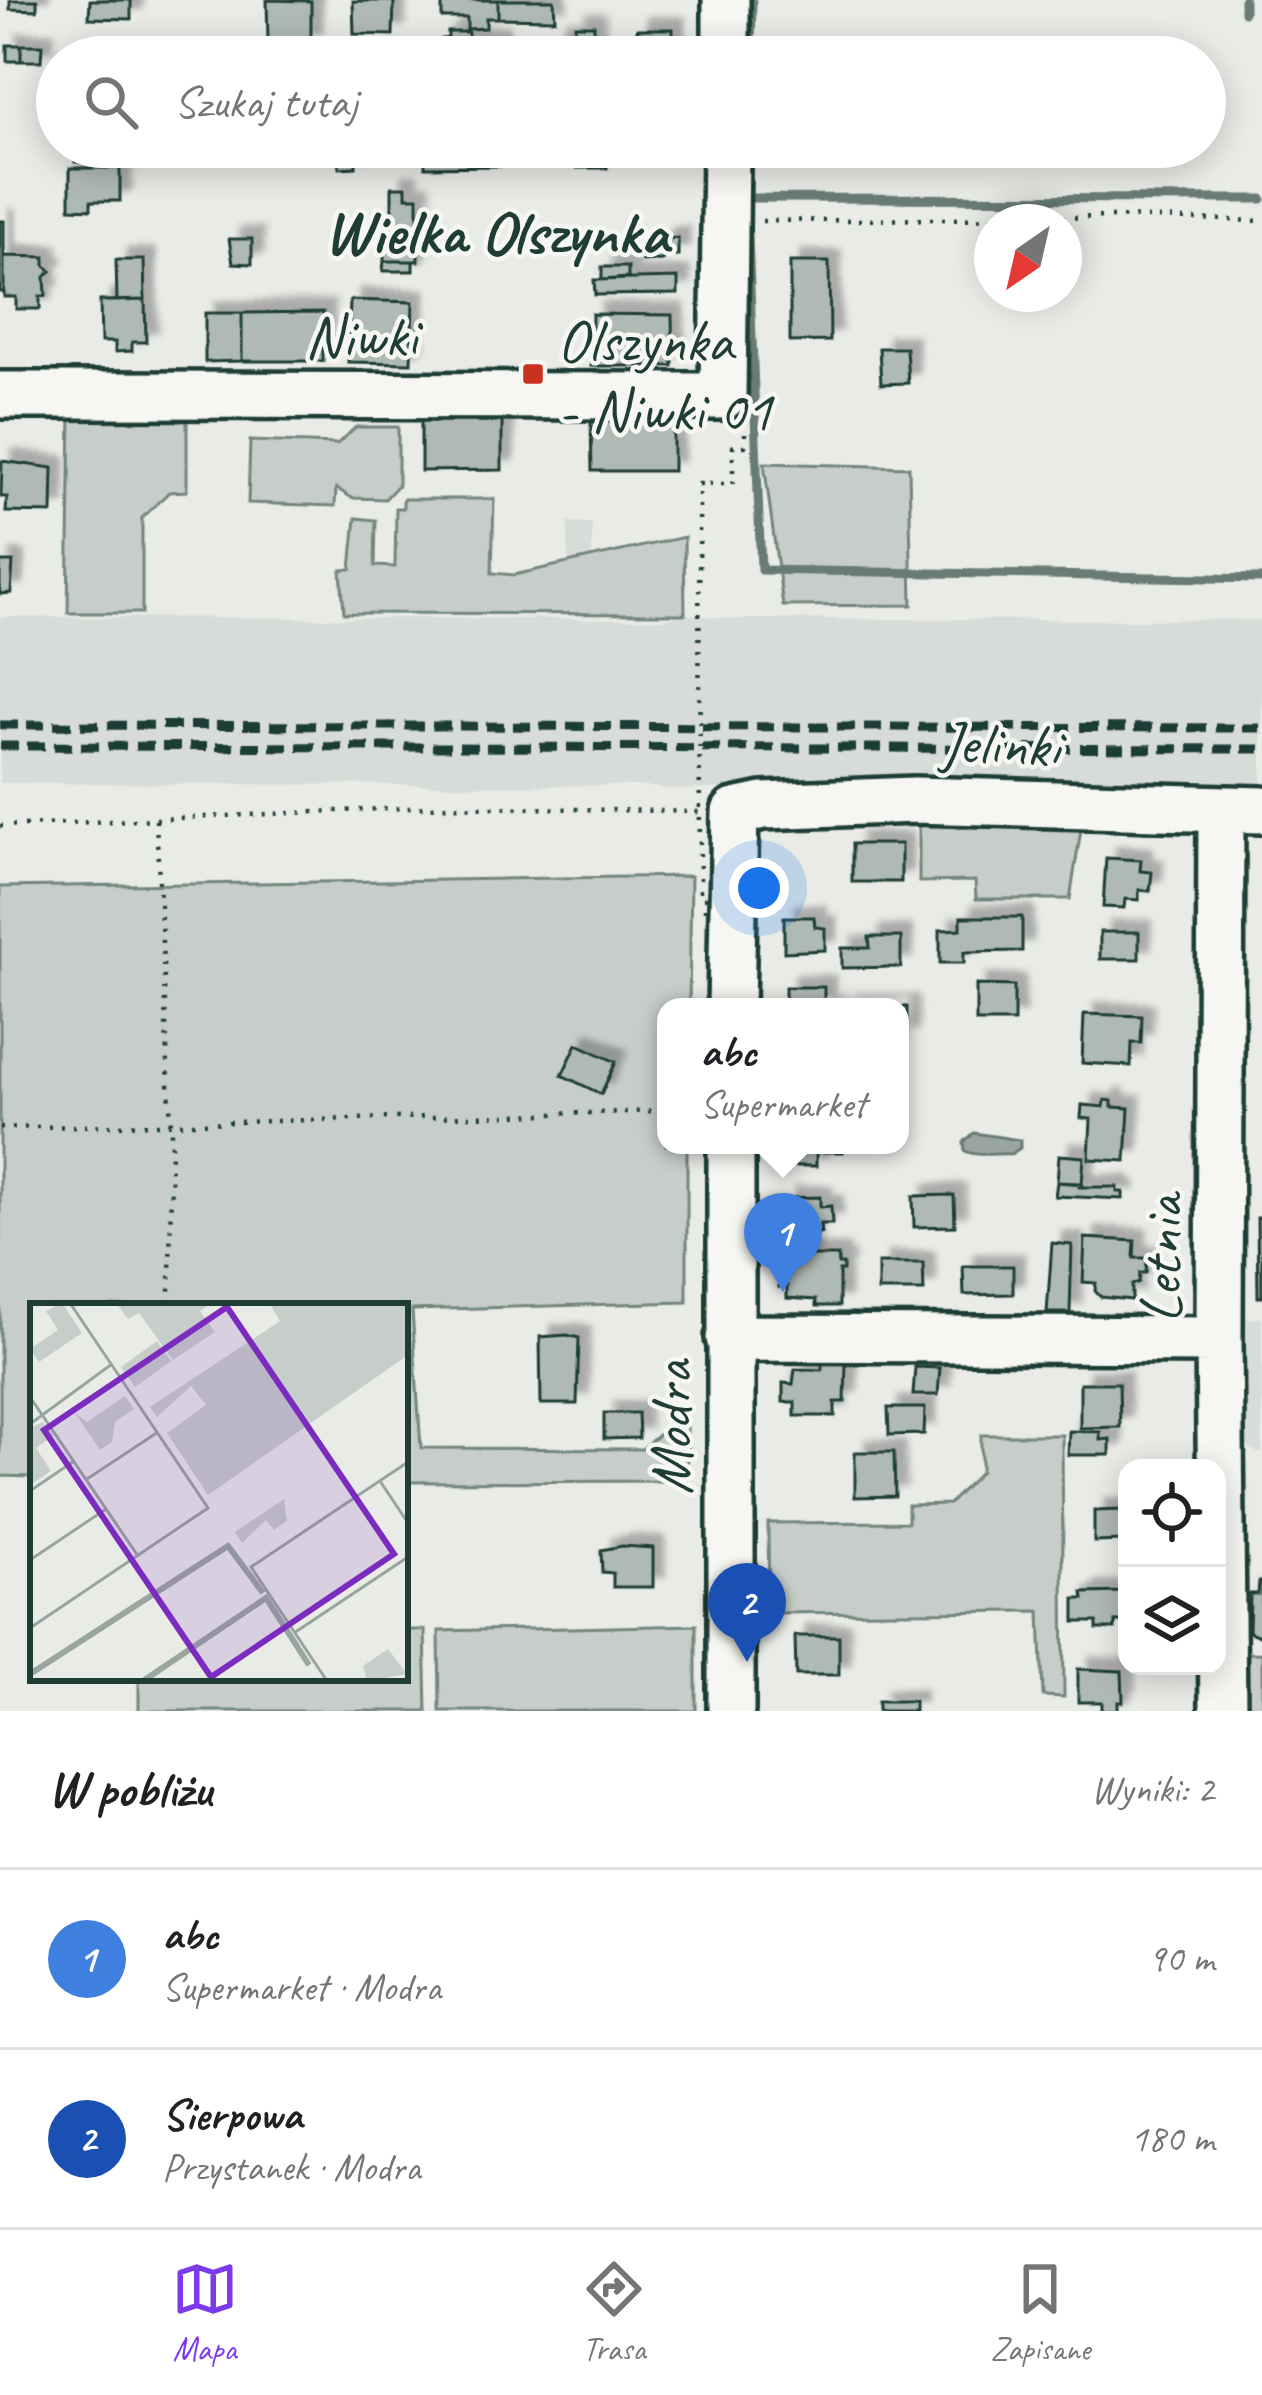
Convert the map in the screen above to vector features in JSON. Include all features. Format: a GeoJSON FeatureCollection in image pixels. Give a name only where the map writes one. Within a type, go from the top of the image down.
{"type":"FeatureCollection","features":[{"type":"Feature","properties":{"kind":"street"},"geometry":{"type":"LineString","coordinates":[[725,0],[726,36]]}},
{"type":"Feature","properties":{"kind":"street"},"geometry":{"type":"LineString","coordinates":[[726,168],[734,406]]}},
{"type":"Feature","properties":{"kind":"street","name":"Niwki"},"geometry":{"type":"LineString","coordinates":[[0,394],[734,406]]}},
{"type":"Feature","properties":{"kind":"street","name":"Jelinki"},"geometry":{"type":"LineString","coordinates":[[735,812],[763,806],[914,800],[1241,810]]}},
{"type":"Feature","properties":{"kind":"street","name":"Letnia"},"geometry":{"type":"LineString","coordinates":[[1223,1711],[1242,1470],[1219,1340],[1242,1138],[1241,810]]}},
{"type":"Feature","properties":{"kind":"street"},"geometry":{"type":"LineString","coordinates":[[731,998],[735,812]]}},
{"type":"Feature","properties":{"kind":"street","name":"Modra"},"geometry":{"type":"LineString","coordinates":[[731,1154],[731,1711]]}},
{"type":"Feature","properties":{"kind":"street"},"geometry":{"type":"LineString","coordinates":[[729,1338],[1219,1340]]}},
{"type":"Feature","properties":{"kind":"path"},"geometry":{"type":"LineString","coordinates":[[727,221],[1117,217],[1262,221]]}},
{"type":"Feature","properties":{"kind":"path"},"geometry":{"type":"LineString","coordinates":[[705,911],[705,898],[700,898],[698,484],[733,484],[733,446],[745,446],[734,406]]}},
{"type":"Feature","properties":{"kind":"path"},"geometry":{"type":"LineString","coordinates":[[0,826],[450,806],[735,812]]}},
{"type":"Feature","properties":{"kind":"path"},"geometry":{"type":"LineString","coordinates":[[156,818],[171,1125],[170,1303]]}},
{"type":"Feature","properties":{"kind":"path"},"geometry":{"type":"LineString","coordinates":[[0,1128],[657,1111]]}},
{"type":"Feature","properties":{"kind":"shaded area"},"geometry":{"type":"Polygon","coordinates":[[[71,410],[187,417],[187,491],[169,492],[142,518],[142,613],[68,613],[71,410]]]}},
{"type":"Feature","properties":{"kind":"shaded area"},"geometry":{"type":"Polygon","coordinates":[[[356,427],[398,427],[398,485],[385,499],[352,498],[336,488],[335,506],[248,503],[250,441],[337,444],[356,427]]]}},
{"type":"Feature","properties":{"kind":"shaded area"},"geometry":{"type":"Polygon","coordinates":[[[764,463],[909,467],[912,605],[783,606],[764,463]]]}},
{"type":"Feature","properties":{"kind":"shaded area"},"geometry":{"type":"Polygon","coordinates":[[[403,499],[494,499],[492,573],[514,575],[684,537],[685,614],[344,613],[341,570],[351,569],[356,518],[376,520],[375,566],[395,567],[396,508],[403,508],[403,499]]]}},
{"type":"Feature","properties":{"kind":"shaded area"},"geometry":{"type":"Polygon","coordinates":[[[568,523],[592,523],[592,557],[568,563],[568,523]]]}},
{"type":"Feature","properties":{"kind":"shaded area"},"geometry":{"type":"Polygon","coordinates":[[[685,614],[734,619],[1262,620],[1262,787],[857,783],[681,790],[0,783],[0,617],[663,619],[685,614]]]}},
{"type":"Feature","properties":{"kind":"shaded area"},"geometry":{"type":"Polygon","coordinates":[[[919,817],[1082,823],[1070,899],[976,899],[975,881],[919,882],[919,817]]]}},
{"type":"Feature","properties":{"kind":"shaded area"},"geometry":{"type":"Polygon","coordinates":[[[691,876],[689,998],[657,998],[657,1154],[687,1154],[687,1302],[412,1310],[421,1448],[642,1449],[687,1410],[687,1481],[408,1482],[408,1303],[30,1303],[30,1477],[0,1476],[0,887],[691,876]]]}},
{"type":"Feature","properties":{"kind":"shaded area"},"geometry":{"type":"Polygon","coordinates":[[[974,1133],[1020,1140],[1020,1148],[1011,1154],[965,1151],[964,1142],[974,1133]]]}},
{"type":"Feature","properties":{"kind":"shaded area"},"geometry":{"type":"Polygon","coordinates":[[[1262,1318],[1262,1453],[1258,1453],[1241,1442],[1232,1319],[1262,1318]]]}},
{"type":"Feature","properties":{"kind":"shaded area"},"geometry":{"type":"Polygon","coordinates":[[[981,1435],[1062,1435],[1064,1697],[1043,1696],[1040,1611],[769,1613],[768,1523],[908,1522],[908,1505],[949,1504],[981,1471],[981,1435]]]}},
{"type":"Feature","properties":{"kind":"shaded area"},"geometry":{"type":"Polygon","coordinates":[[[696,1625],[696,1711],[440,1711],[439,1631],[696,1625]]]}},
{"type":"Feature","properties":{"kind":"shaded area"},"geometry":{"type":"Polygon","coordinates":[[[408,1630],[425,1630],[427,1711],[139,1711],[139,1681],[408,1681],[408,1630]]]}},
{"type":"Feature","properties":{"kind":"shaded area"},"geometry":{"type":"Polygon","coordinates":[[[1262,1653],[1262,1711],[1237,1711],[1234,1654],[1262,1653]]]}},
{"type":"Feature","properties":{"kind":"building"},"geometry":{"type":"Polygon","coordinates":[[[10,0],[37,0],[37,10],[10,9],[10,0]]]}},
{"type":"Feature","properties":{"kind":"building"},"geometry":{"type":"Polygon","coordinates":[[[90,0],[131,0],[131,19],[89,18],[90,0]]]}},
{"type":"Feature","properties":{"kind":"building"},"geometry":{"type":"Polygon","coordinates":[[[267,0],[311,1],[311,36],[268,36],[267,0]]]}},
{"type":"Feature","properties":{"kind":"building"},"geometry":{"type":"Polygon","coordinates":[[[442,0],[498,0],[498,18],[486,18],[486,28],[467,29],[467,18],[442,18],[442,0]]]}},
{"type":"Feature","properties":{"kind":"building"},"geometry":{"type":"Polygon","coordinates":[[[498,0],[554,0],[555,19],[498,18],[498,0]]]}},
{"type":"Feature","properties":{"kind":"building"},"geometry":{"type":"Polygon","coordinates":[[[353,1],[394,1],[393,35],[354,34],[353,1]]]}},
{"type":"Feature","properties":{"kind":"building"},"geometry":{"type":"Polygon","coordinates":[[[575,25],[594,25],[594,36],[575,36],[575,25]]]}},
{"type":"Feature","properties":{"kind":"building"},"geometry":{"type":"Polygon","coordinates":[[[637,29],[673,29],[673,36],[637,36],[637,29]]]}},
{"type":"Feature","properties":{"kind":"building"},"geometry":{"type":"Polygon","coordinates":[[[7,45],[21,45],[21,61],[7,61],[7,45]]]}},
{"type":"Feature","properties":{"kind":"building"},"geometry":{"type":"Polygon","coordinates":[[[21,45],[36,45],[36,61],[21,61],[21,45]]]}},
{"type":"Feature","properties":{"kind":"building"},"geometry":{"type":"Polygon","coordinates":[[[70,168],[120,168],[120,201],[91,201],[91,209],[70,208],[70,168]]]}},
{"type":"Feature","properties":{"kind":"building"},"geometry":{"type":"Polygon","coordinates":[[[392,187],[406,187],[406,197],[418,197],[418,261],[384,261],[384,220],[392,219],[392,187]]]}},
{"type":"Feature","properties":{"kind":"building"},"geometry":{"type":"Polygon","coordinates":[[[0,221],[4,221],[4,292],[0,292],[0,221]]]}},
{"type":"Feature","properties":{"kind":"building"},"geometry":{"type":"Polygon","coordinates":[[[678,238],[678,256],[663,256],[663,239],[678,238]]]}},
{"type":"Feature","properties":{"kind":"building"},"geometry":{"type":"Polygon","coordinates":[[[229,239],[252,239],[252,264],[233,263],[229,239]]]}},
{"type":"Feature","properties":{"kind":"building"},"geometry":{"type":"Polygon","coordinates":[[[663,244],[663,260],[642,261],[641,245],[663,244]]]}},
{"type":"Feature","properties":{"kind":"building"},"geometry":{"type":"Polygon","coordinates":[[[4,256],[45,257],[51,271],[45,277],[46,296],[40,296],[40,309],[16,309],[16,297],[4,297],[4,256]]]}},
{"type":"Feature","properties":{"kind":"building"},"geometry":{"type":"Polygon","coordinates":[[[116,260],[144,260],[145,300],[117,301],[116,260]]]}},
{"type":"Feature","properties":{"kind":"building"},"geometry":{"type":"Polygon","coordinates":[[[384,261],[413,261],[413,271],[383,271],[384,261]]]}},
{"type":"Feature","properties":{"kind":"building"},"geometry":{"type":"Polygon","coordinates":[[[790,262],[829,262],[830,341],[790,342],[790,262]]]}},
{"type":"Feature","properties":{"kind":"building"},"geometry":{"type":"Polygon","coordinates":[[[602,267],[628,267],[628,278],[602,280],[602,267]]]}},
{"type":"Feature","properties":{"kind":"building"},"geometry":{"type":"Polygon","coordinates":[[[678,278],[678,294],[595,295],[594,280],[678,278]]]}},
{"type":"Feature","properties":{"kind":"building"},"geometry":{"type":"Polygon","coordinates":[[[145,300],[146,342],[132,342],[132,351],[115,352],[115,342],[101,342],[100,301],[145,300]]]}},
{"type":"Feature","properties":{"kind":"building"},"geometry":{"type":"Polygon","coordinates":[[[350,300],[413,302],[411,363],[348,362],[350,300]]]}},
{"type":"Feature","properties":{"kind":"building"},"geometry":{"type":"Polygon","coordinates":[[[323,312],[323,361],[242,361],[242,313],[323,312]]]}},
{"type":"Feature","properties":{"kind":"building"},"geometry":{"type":"Polygon","coordinates":[[[205,313],[242,313],[242,361],[205,362],[205,313]]]}},
{"type":"Feature","properties":{"kind":"building"},"geometry":{"type":"Polygon","coordinates":[[[592,314],[672,315],[673,366],[591,366],[592,314]]]}},
{"type":"Feature","properties":{"kind":"building"},"geometry":{"type":"Polygon","coordinates":[[[879,348],[906,348],[908,383],[881,384],[879,348]]]}},
{"type":"Feature","properties":{"kind":"building"},"geometry":{"type":"Polygon","coordinates":[[[421,421],[502,421],[502,470],[421,471],[421,421]]]}},
{"type":"Feature","properties":{"kind":"building"},"geometry":{"type":"Polygon","coordinates":[[[591,422],[673,422],[673,471],[592,471],[591,422]]]}},
{"type":"Feature","properties":{"kind":"building"},"geometry":{"type":"Polygon","coordinates":[[[2,461],[53,468],[52,513],[6,512],[7,497],[1,497],[2,461]]]}},
{"type":"Feature","properties":{"kind":"building"},"geometry":{"type":"Polygon","coordinates":[[[0,562],[13,562],[11,593],[0,594],[0,562]]]}},
{"type":"Feature","properties":{"kind":"building"},"geometry":{"type":"Polygon","coordinates":[[[852,844],[901,844],[901,882],[852,882],[852,844]]]}},
{"type":"Feature","properties":{"kind":"building"},"geometry":{"type":"Polygon","coordinates":[[[1106,858],[1141,860],[1140,871],[1152,872],[1150,891],[1139,890],[1139,900],[1125,899],[1124,908],[1103,907],[1106,858]]]}},
{"type":"Feature","properties":{"kind":"building"},"geometry":{"type":"Polygon","coordinates":[[[784,917],[814,917],[815,927],[825,928],[825,950],[784,952],[784,917]]]}},
{"type":"Feature","properties":{"kind":"building"},"geometry":{"type":"Polygon","coordinates":[[[961,917],[1022,917],[1022,951],[964,952],[964,963],[940,963],[940,930],[961,929],[961,917]]]}},
{"type":"Feature","properties":{"kind":"building"},"geometry":{"type":"Polygon","coordinates":[[[1100,932],[1139,932],[1139,959],[1100,959],[1100,932]]]}},
{"type":"Feature","properties":{"kind":"building"},"geometry":{"type":"Polygon","coordinates":[[[869,937],[901,937],[901,967],[842,968],[842,948],[870,948],[869,937]]]}},
{"type":"Feature","properties":{"kind":"building"},"geometry":{"type":"Polygon","coordinates":[[[976,985],[1014,986],[1014,1022],[976,1022],[976,985]]]}},
{"type":"Feature","properties":{"kind":"building"},"geometry":{"type":"Polygon","coordinates":[[[785,987],[824,987],[824,998],[785,998],[785,987]]]}},
{"type":"Feature","properties":{"kind":"building"},"geometry":{"type":"Polygon","coordinates":[[[1084,1014],[1142,1016],[1141,1043],[1132,1043],[1131,1066],[1082,1063],[1084,1014]]]}},
{"type":"Feature","properties":{"kind":"building"},"geometry":{"type":"Polygon","coordinates":[[[577,1044],[616,1062],[601,1094],[562,1075],[577,1044]]]}},
{"type":"Feature","properties":{"kind":"building"},"geometry":{"type":"Polygon","coordinates":[[[1105,1100],[1112,1101],[1112,1107],[1129,1108],[1126,1161],[1089,1159],[1091,1119],[1081,1118],[1082,1105],[1104,1107],[1105,1100]]]}},
{"type":"Feature","properties":{"kind":"building"},"geometry":{"type":"Polygon","coordinates":[[[785,1154],[816,1154],[816,1166],[785,1166],[785,1154]]]}},
{"type":"Feature","properties":{"kind":"building"},"geometry":{"type":"Polygon","coordinates":[[[1059,1155],[1084,1157],[1082,1184],[1057,1182],[1059,1155]]]}},
{"type":"Feature","properties":{"kind":"building"},"geometry":{"type":"Polygon","coordinates":[[[1057,1182],[1117,1187],[1123,1199],[1055,1196],[1057,1182]]]}},
{"type":"Feature","properties":{"kind":"building"},"geometry":{"type":"Polygon","coordinates":[[[954,1195],[955,1226],[914,1227],[913,1196],[954,1195]]]}},
{"type":"Feature","properties":{"kind":"building"},"geometry":{"type":"Polygon","coordinates":[[[820,1197],[820,1207],[831,1206],[832,1224],[820,1224],[821,1233],[786,1233],[785,1198],[820,1197]]]}},
{"type":"Feature","properties":{"kind":"building"},"geometry":{"type":"Polygon","coordinates":[[[1257,1218],[1262,1218],[1262,1297],[1258,1297],[1257,1218]]]}},
{"type":"Feature","properties":{"kind":"building"},"geometry":{"type":"Polygon","coordinates":[[[1085,1238],[1135,1241],[1134,1258],[1147,1258],[1146,1273],[1140,1273],[1139,1282],[1132,1285],[1132,1300],[1101,1297],[1095,1291],[1096,1283],[1083,1282],[1085,1238]]]}},
{"type":"Feature","properties":{"kind":"building"},"geometry":{"type":"Polygon","coordinates":[[[1052,1243],[1072,1245],[1070,1313],[1047,1313],[1052,1243]]]}},
{"type":"Feature","properties":{"kind":"building"},"geometry":{"type":"Polygon","coordinates":[[[780,1256],[838,1256],[838,1264],[843,1264],[839,1306],[787,1298],[787,1286],[779,1287],[780,1256]]]}},
{"type":"Feature","properties":{"kind":"building"},"geometry":{"type":"Polygon","coordinates":[[[878,1263],[923,1263],[924,1291],[878,1291],[878,1263]]]}},
{"type":"Feature","properties":{"kind":"building"},"geometry":{"type":"Polygon","coordinates":[[[963,1266],[1013,1266],[1013,1294],[964,1295],[963,1266]]]}},
{"type":"Feature","properties":{"kind":"building"},"geometry":{"type":"Polygon","coordinates":[[[540,1337],[579,1338],[577,1404],[541,1404],[540,1337]]]}},
{"type":"Feature","properties":{"kind":"building"},"geometry":{"type":"Polygon","coordinates":[[[822,1361],[846,1361],[845,1402],[835,1402],[835,1416],[795,1416],[795,1402],[783,1402],[783,1383],[793,1384],[795,1369],[822,1370],[822,1361]]]}},
{"type":"Feature","properties":{"kind":"building"},"geometry":{"type":"Polygon","coordinates":[[[915,1367],[940,1368],[938,1395],[913,1395],[915,1367]]]}},
{"type":"Feature","properties":{"kind":"building"},"geometry":{"type":"Polygon","coordinates":[[[1080,1383],[1119,1383],[1120,1427],[1080,1428],[1080,1383]]]}},
{"type":"Feature","properties":{"kind":"building"},"geometry":{"type":"Polygon","coordinates":[[[888,1408],[925,1408],[924,1434],[889,1435],[888,1408]]]}},
{"type":"Feature","properties":{"kind":"building"},"geometry":{"type":"Polygon","coordinates":[[[604,1413],[638,1413],[639,1438],[604,1439],[604,1413]]]}},
{"type":"Feature","properties":{"kind":"building"},"geometry":{"type":"Polygon","coordinates":[[[1069,1431],[1100,1432],[1100,1440],[1110,1439],[1110,1455],[1068,1455],[1069,1431]]]}},
{"type":"Feature","properties":{"kind":"building"},"geometry":{"type":"Polygon","coordinates":[[[855,1452],[894,1452],[895,1496],[855,1497],[855,1452]]]}},
{"type":"Feature","properties":{"kind":"building"},"geometry":{"type":"Polygon","coordinates":[[[1118,1510],[1118,1541],[1094,1542],[1094,1511],[1118,1510]]]}},
{"type":"Feature","properties":{"kind":"building"},"geometry":{"type":"Polygon","coordinates":[[[653,1548],[653,1587],[613,1587],[613,1573],[602,1572],[601,1550],[653,1548]]]}},
{"type":"Feature","properties":{"kind":"building"},"geometry":{"type":"Polygon","coordinates":[[[1259,1582],[1262,1637],[1249,1632],[1250,1594],[1258,1594],[1259,1582]]]}},
{"type":"Feature","properties":{"kind":"building"},"geometry":{"type":"Polygon","coordinates":[[[1118,1592],[1115,1629],[1097,1629],[1097,1622],[1075,1622],[1075,1599],[1084,1599],[1083,1593],[1118,1592]]]}},
{"type":"Feature","properties":{"kind":"building"},"geometry":{"type":"Polygon","coordinates":[[[795,1636],[839,1636],[839,1675],[796,1675],[795,1636]]]}},
{"type":"Feature","properties":{"kind":"building"},"geometry":{"type":"Polygon","coordinates":[[[1078,1669],[1122,1675],[1123,1702],[1118,1702],[1118,1711],[1102,1711],[1102,1702],[1078,1702],[1078,1669]]]}},
{"type":"Feature","properties":{"kind":"building"},"geometry":{"type":"Polygon","coordinates":[[[878,1701],[914,1701],[914,1711],[878,1711],[878,1701]]]}},
{"type":"Feature","properties":{"kind":"waterway"},"geometry":{"type":"LineString","coordinates":[[751,36],[752,0]]}},
{"type":"Feature","properties":{"kind":"waterway"},"geometry":{"type":"LineString","coordinates":[[1244,0],[1244,12]]}},
{"type":"Feature","properties":{"kind":"waterway"},"geometry":{"type":"LineString","coordinates":[[749,168],[748,198],[1262,199]]}},
{"type":"Feature","properties":{"kind":"waterway"},"geometry":{"type":"LineString","coordinates":[[748,235],[761,570],[1262,579]]}},
{"type":"Feature","properties":{"kind":"railway"},"geometry":{"type":"LineString","coordinates":[[0,725],[1262,728]]}},
{"type":"Feature","properties":{"kind":"railway"},"geometry":{"type":"LineString","coordinates":[[0,746],[1262,749]]}},
{"type":"Feature","properties":{"kind":"place","name":"Olszynka - Niwki 01"},"geometry":{"type":"Point","coordinates":[533,374]}},
{"type":"Feature","properties":{"kind":"place","name":"abc"},"geometry":{"type":"Point","coordinates":[783,1292]}},
{"type":"Feature","properties":{"kind":"place","name":"Sierpowa"},"geometry":{"type":"Point","coordinates":[747,1662]}},
{"type":"Feature","properties":{"kind":"district","name":"Wielka Olszynka"},"geometry":{"type":"Point","coordinates":[496,231]}}]}
